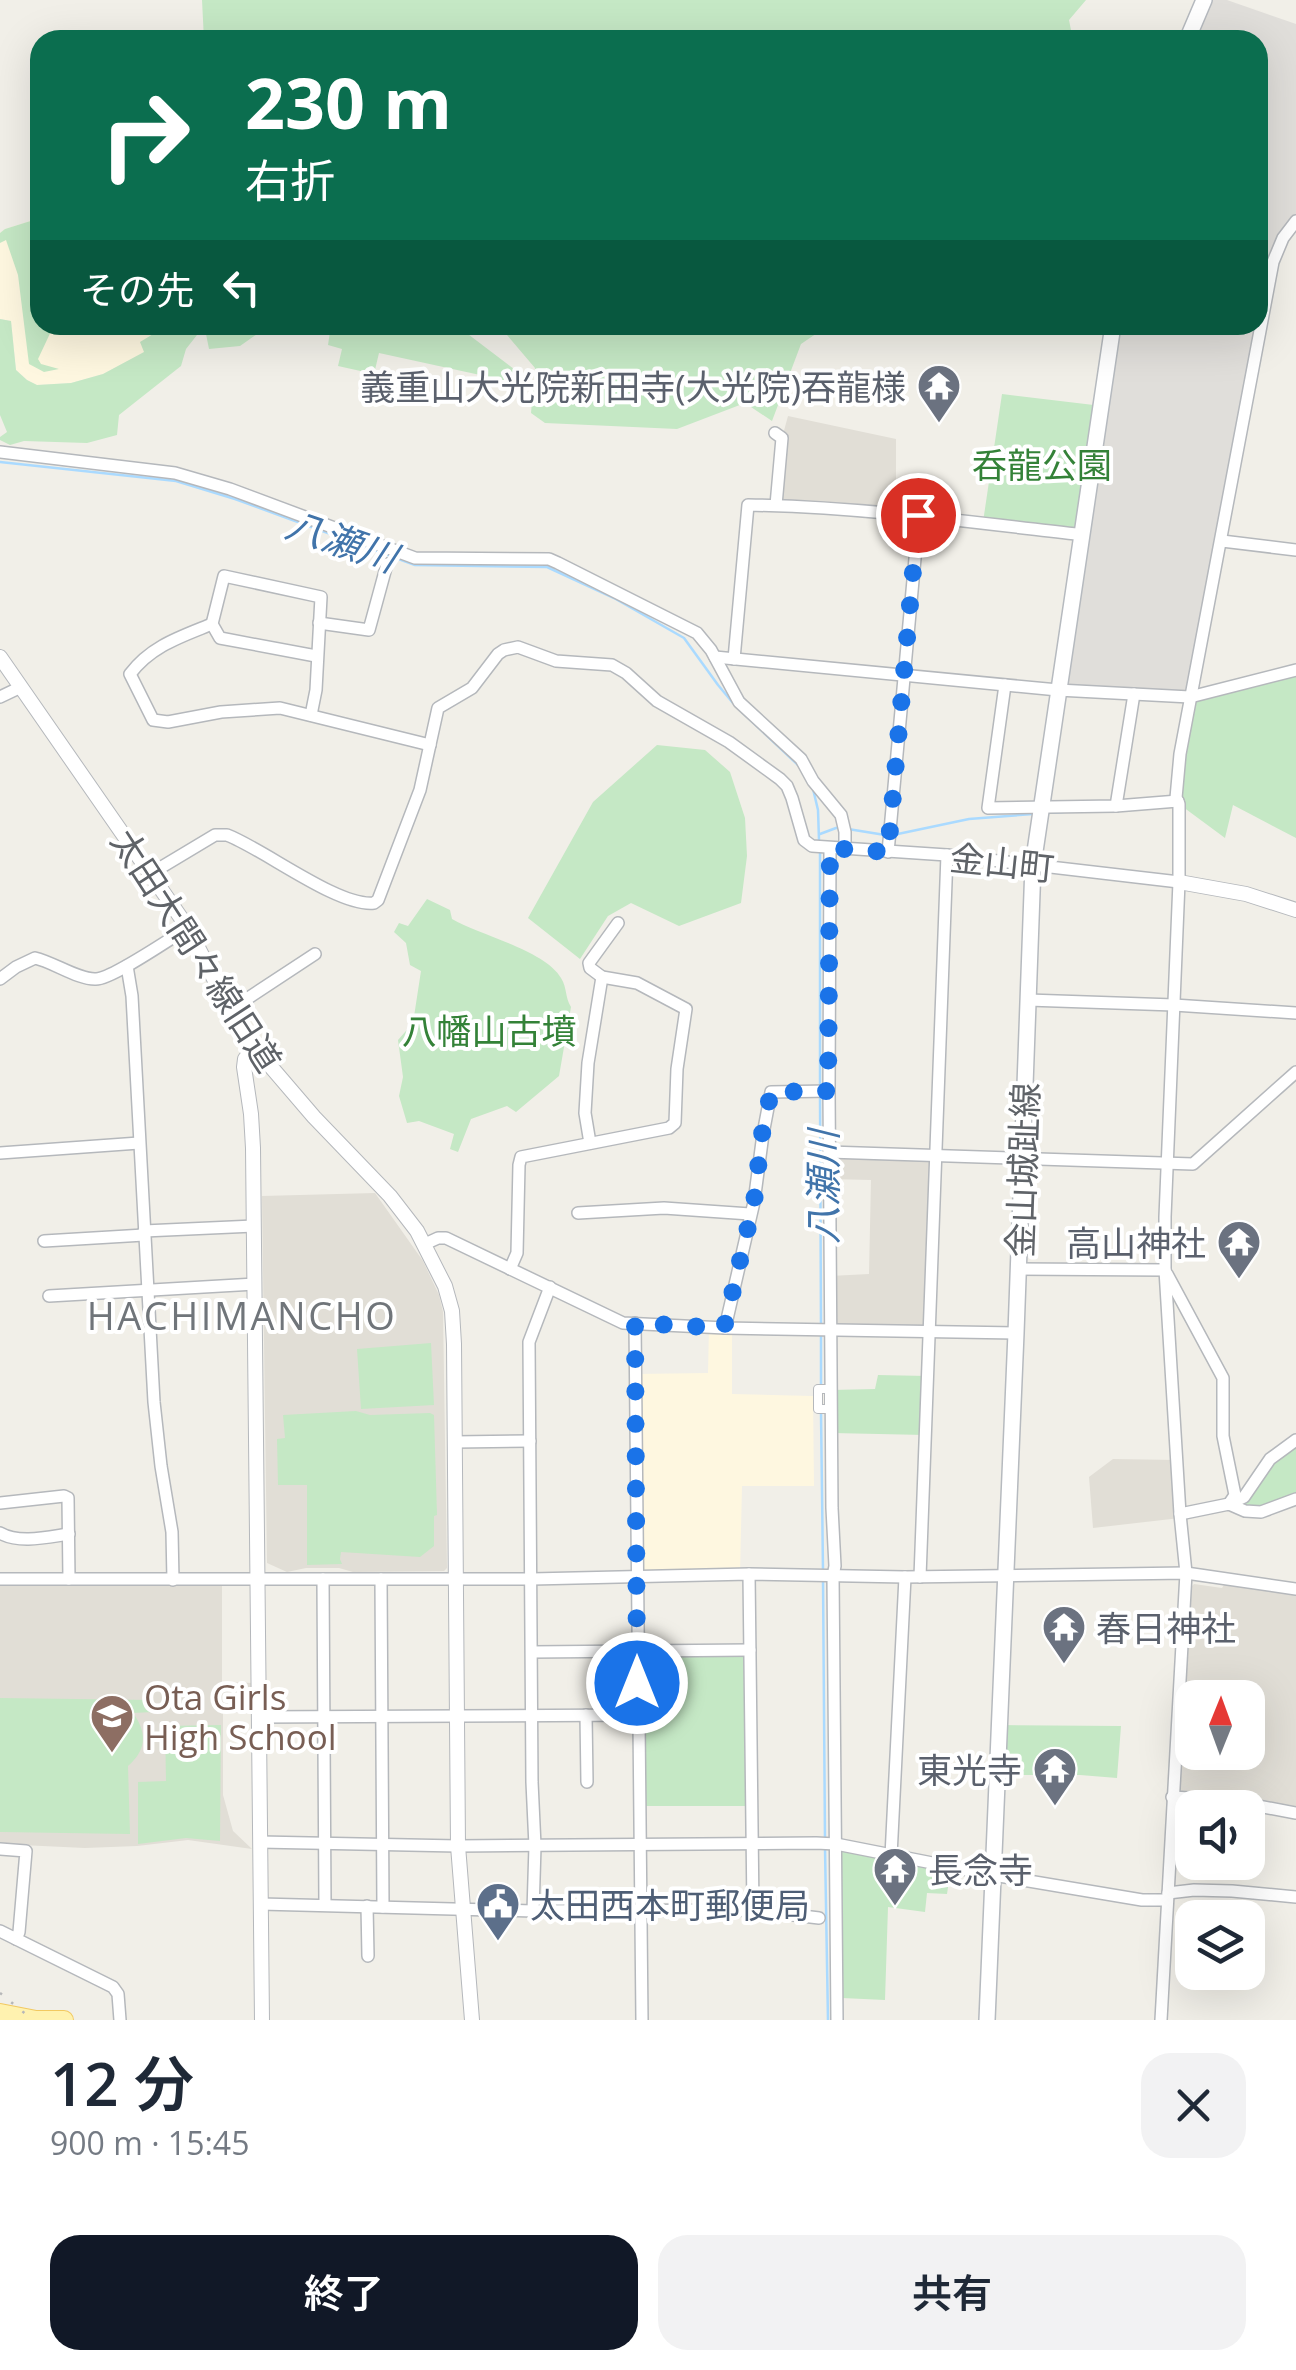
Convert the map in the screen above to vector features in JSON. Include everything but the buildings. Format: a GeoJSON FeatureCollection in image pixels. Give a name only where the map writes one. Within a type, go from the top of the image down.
{"type":"FeatureCollection","features":[{"type":"Feature","properties":{"kind":"main road"},"geometry":{"type":"LineString","coordinates":[[1191,30],[1204,0]]}},
{"type":"Feature","properties":{"kind":"main road","name":"金山城趾線"},"geometry":{"type":"LineString","coordinates":[[987,2020],[1033,865],[1112,335]]}},
{"type":"Feature","properties":{"kind":"main road"},"geometry":{"type":"LineString","coordinates":[[0,2014],[20,2019],[64,2020]]}},
{"type":"Feature","properties":{"kind":"street"},"geometry":{"type":"LineString","coordinates":[[1268,289],[1273,262],[1283,238],[1296,221]]}},
{"type":"Feature","properties":{"kind":"street"},"geometry":{"type":"LineString","coordinates":[[1160,2020],[1186,1573],[1165,1270],[1180,754],[1260,335]]}},
{"type":"Feature","properties":{"kind":"street"},"geometry":{"type":"LineString","coordinates":[[774,433],[782,438],[776,505]]}},
{"type":"Feature","properties":{"kind":"street"},"geometry":{"type":"LineString","coordinates":[[0,452],[175,473],[415,558],[549,560],[601,583],[697,633],[707,643],[739,702],[801,760],[813,782],[841,815],[845,849]]}},
{"type":"Feature","properties":{"kind":"street"},"geometry":{"type":"LineString","coordinates":[[734,659],[748,505],[819,506],[1083,535]]}},
{"type":"Feature","properties":{"kind":"street"},"geometry":{"type":"LineString","coordinates":[[889,840],[918,515]]}},
{"type":"Feature","properties":{"kind":"street"},"geometry":{"type":"LineString","coordinates":[[1222,541],[1296,550]]}},
{"type":"Feature","properties":{"kind":"street"},"geometry":{"type":"LineString","coordinates":[[319,622],[369,630],[388,564]]}},
{"type":"Feature","properties":{"kind":"street"},"geometry":{"type":"LineString","coordinates":[[311,715],[322,597],[224,576],[212,624],[220,638],[316,656]]}},
{"type":"Feature","properties":{"kind":"street"},"geometry":{"type":"LineString","coordinates":[[212,624],[143,657],[130,674],[152,720],[168,722],[221,712],[280,708],[430,745]]}},
{"type":"Feature","properties":{"kind":"street"},"geometry":{"type":"LineString","coordinates":[[150,874],[215,835],[227,834],[333,892],[363,904],[374,904],[420,790],[438,708],[472,688],[498,654],[518,647],[556,661],[612,665],[657,701],[729,742],[787,786],[804,840],[823,847],[822,1091],[829,1152],[837,2020]]}},
{"type":"Feature","properties":{"kind":"street","name":"太田大間々線旧道"},"geometry":{"type":"LineString","coordinates":[[0,656],[188,928],[230,1010],[254,1047],[409,1219],[445,1286],[452,1311],[458,1846],[472,2020]]}},
{"type":"Feature","properties":{"kind":"street"},"geometry":{"type":"LineString","coordinates":[[715,657],[1060,690],[1190,697],[1296,670]]}},
{"type":"Feature","properties":{"kind":"street"},"geometry":{"type":"LineString","coordinates":[[1005,685],[988,808],[1178,801]]}},
{"type":"Feature","properties":{"kind":"street"},"geometry":{"type":"LineString","coordinates":[[0,697],[20,687]]}},
{"type":"Feature","properties":{"kind":"street"},"geometry":{"type":"LineString","coordinates":[[1116,806],[1134,694]]}},
{"type":"Feature","properties":{"kind":"street","name":"金山町"},"geometry":{"type":"LineString","coordinates":[[823,847],[845,849],[889,840],[947,855],[1178,882]]}},
{"type":"Feature","properties":{"kind":"street"},"geometry":{"type":"LineString","coordinates":[[920,1576],[947,855]]}},
{"type":"Feature","properties":{"kind":"street"},"geometry":{"type":"LineString","coordinates":[[1178,882],[1246,894],[1296,910]]}},
{"type":"Feature","properties":{"kind":"street"},"geometry":{"type":"LineString","coordinates":[[510,1269],[516,1253],[521,1157],[675,1124],[677,1069],[686,1009],[637,983],[602,977],[590,968],[589,963],[618,922]]}},
{"type":"Feature","properties":{"kind":"street"},"geometry":{"type":"LineString","coordinates":[[0,979],[35,958],[96,979],[127,966],[188,928]]}},
{"type":"Feature","properties":{"kind":"street"},"geometry":{"type":"LineString","coordinates":[[230,1010],[315,954]]}},
{"type":"Feature","properties":{"kind":"street"},"geometry":{"type":"LineString","coordinates":[[127,966],[132,996],[154,1402],[172,1532],[173,1580]]}},
{"type":"Feature","properties":{"kind":"street"},"geometry":{"type":"LineString","coordinates":[[590,1143],[585,1113],[588,1063],[602,977]]}},
{"type":"Feature","properties":{"kind":"street"},"geometry":{"type":"LineString","coordinates":[[1028,1000],[1296,1013]]}},
{"type":"Feature","properties":{"kind":"street"},"geometry":{"type":"LineString","coordinates":[[254,1047],[244,1067],[251,1114],[254,1226],[262,2020]]}},
{"type":"Feature","properties":{"kind":"street"},"geometry":{"type":"LineString","coordinates":[[829,1152],[1193,1164],[1296,1072]]}},
{"type":"Feature","properties":{"kind":"street"},"geometry":{"type":"LineString","coordinates":[[724,1328],[754,1202],[771,1092],[822,1091]]}},
{"type":"Feature","properties":{"kind":"street"},"geometry":{"type":"LineString","coordinates":[[0,1153],[139,1143]]}},
{"type":"Feature","properties":{"kind":"street"},"geometry":{"type":"LineString","coordinates":[[578,1213],[685,1208],[750,1214]]}},
{"type":"Feature","properties":{"kind":"street"},"geometry":{"type":"LineString","coordinates":[[44,1241],[254,1226]]}},
{"type":"Feature","properties":{"kind":"street"},"geometry":{"type":"LineString","coordinates":[[425,1244],[446,1238],[623,1323],[1016,1333]]}},
{"type":"Feature","properties":{"kind":"street"},"geometry":{"type":"LineString","coordinates":[[1018,1269],[1165,1270]]}},
{"type":"Feature","properties":{"kind":"street"},"geometry":{"type":"LineString","coordinates":[[1165,1270],[1222,1378],[1224,1436],[1235,1495],[1229,1504]]}},
{"type":"Feature","properties":{"kind":"street"},"geometry":{"type":"LineString","coordinates":[[50,1296],[254,1284]]}},
{"type":"Feature","properties":{"kind":"street"},"geometry":{"type":"LineString","coordinates":[[533,1911],[529,1342],[550,1287]]}},
{"type":"Feature","properties":{"kind":"street"},"geometry":{"type":"LineString","coordinates":[[635,1323],[642,2020]]}},
{"type":"Feature","properties":{"kind":"street"},"geometry":{"type":"LineString","coordinates":[[1180,1514],[1229,1504],[1244,1496],[1270,1459],[1296,1440]]}},
{"type":"Feature","properties":{"kind":"street"},"geometry":{"type":"LineString","coordinates":[[455,1442],[530,1441]]}},
{"type":"Feature","properties":{"kind":"street"},"geometry":{"type":"LineString","coordinates":[[0,1503],[64,1496],[70,1502],[69,1579]]}},
{"type":"Feature","properties":{"kind":"street"},"geometry":{"type":"LineString","coordinates":[[1229,1504],[1261,1512],[1296,1499]]}},
{"type":"Feature","properties":{"kind":"street"},"geometry":{"type":"LineString","coordinates":[[0,1533],[18,1539],[69,1534]]}},
{"type":"Feature","properties":{"kind":"street"},"geometry":{"type":"LineString","coordinates":[[0,1579],[1186,1573],[1296,1588]]}},
{"type":"Feature","properties":{"kind":"street"},"geometry":{"type":"LineString","coordinates":[[749,1574],[752,1910]]}},
{"type":"Feature","properties":{"kind":"street"},"geometry":{"type":"LineString","coordinates":[[891,1856],[905,1576]]}},
{"type":"Feature","properties":{"kind":"street"},"geometry":{"type":"LineString","coordinates":[[381,1579],[383,1907]]}},
{"type":"Feature","properties":{"kind":"street"},"geometry":{"type":"LineString","coordinates":[[324,1580],[325,1906]]}},
{"type":"Feature","properties":{"kind":"street"},"geometry":{"type":"LineString","coordinates":[[532,1652],[750,1650]]}},
{"type":"Feature","properties":{"kind":"street"},"geometry":{"type":"LineString","coordinates":[[586,1715],[587,1782]]}},
{"type":"Feature","properties":{"kind":"street"},"geometry":{"type":"LineString","coordinates":[[260,1717],[638,1715]]}},
{"type":"Feature","properties":{"kind":"street"},"geometry":{"type":"LineString","coordinates":[[1172,1797],[1226,1800],[1296,1813]]}},
{"type":"Feature","properties":{"kind":"street"},"geometry":{"type":"LineString","coordinates":[[260,1842],[458,1846],[639,1842],[836,1844],[1142,1900],[1194,1890],[1296,1897]]}},
{"type":"Feature","properties":{"kind":"street"},"geometry":{"type":"LineString","coordinates":[[0,1849],[26,1851],[16,1939]]}},
{"type":"Feature","properties":{"kind":"street"},"geometry":{"type":"LineString","coordinates":[[261,1904],[533,1911],[752,1910],[818,1918]]}},
{"type":"Feature","properties":{"kind":"street"},"geometry":{"type":"LineString","coordinates":[[366,1906],[368,1956]]}},
{"type":"Feature","properties":{"kind":"street"},"geometry":{"type":"LineString","coordinates":[[0,1931],[112,1987],[118,1994],[120,2020]]}},
{"type":"Feature","properties":{"kind":"shaded area"},"geometry":{"type":"Polygon","coordinates":[[[1204,0],[1227,0],[1296,24],[1296,223],[1283,238],[1268,312],[1268,30],[1189,30],[1204,0]]]}},
{"type":"Feature","properties":{"kind":"shaded area"},"geometry":{"type":"Polygon","coordinates":[[[30,221],[30,335],[178,335],[103,374],[71,383],[37,385],[27,380],[16,370],[11,321],[0,319],[0,233],[30,221]]]}},
{"type":"Feature","properties":{"kind":"shaded area"},"geometry":{"type":"Polygon","coordinates":[[[1112,335],[1263,335],[1190,697],[1060,690],[1112,335]]]}},
{"type":"Feature","properties":{"kind":"shaded area"},"geometry":{"type":"Polygon","coordinates":[[[788,416],[896,439],[896,512],[776,505],[782,438],[788,416]]]}},
{"type":"Feature","properties":{"kind":"shaded area"},"geometry":{"type":"Polygon","coordinates":[[[829,1152],[935,1157],[929,1331],[830,1330],[830,1276],[869,1274],[871,1180],[829,1179],[829,1152]]]}},
{"type":"Feature","properties":{"kind":"shaded area"},"geometry":{"type":"Polygon","coordinates":[[[375,1193],[423,1261],[443,1312],[447,1568],[353,1572],[306,1568],[287,1572],[267,1563],[262,1196],[375,1193]]]}},
{"type":"Feature","properties":{"kind":"shaded area"},"geometry":{"type":"Polygon","coordinates":[[[709,1327],[732,1328],[732,1394],[813,1396],[814,1486],[742,1486],[740,1575],[636,1578],[635,1374],[708,1373],[709,1327]]]}},
{"type":"Feature","properties":{"kind":"shaded area"},"geometry":{"type":"Polygon","coordinates":[[[1113,1459],[1176,1460],[1180,1518],[1093,1528],[1089,1477],[1113,1459]]]}},
{"type":"Feature","properties":{"kind":"shaded area","name":"Ota Girls High School"},"geometry":{"type":"Polygon","coordinates":[[[0,1583],[222,1584],[222,1682],[254,1683],[254,1713],[223,1713],[223,1795],[233,1831],[252,1849],[188,1840],[85,1848],[0,1844],[0,1583]]]}},
{"type":"Feature","properties":{"kind":"shaded area"},"geometry":{"type":"Polygon","coordinates":[[[1194,1584],[1296,1595],[1296,1808],[1265,1804],[1265,1790],[1180,1790],[1180,1770],[1265,1770],[1265,1680],[1185,1680],[1194,1584]]]}},
{"type":"Feature","properties":{"kind":"green space"},"geometry":{"type":"Polygon","coordinates":[[[202,0],[1086,0],[1069,20],[1071,30],[204,30],[202,0]]]}},
{"type":"Feature","properties":{"kind":"green space"},"geometry":{"type":"Polygon","coordinates":[[[30,221],[30,335],[49,335],[38,359],[41,364],[59,369],[44,372],[29,364],[18,275],[6,240],[0,243],[0,233],[30,221]]]}},
{"type":"Feature","properties":{"kind":"green space"},"geometry":{"type":"Polygon","coordinates":[[[0,319],[11,321],[16,370],[37,385],[71,383],[103,374],[144,352],[140,342],[152,335],[197,335],[186,349],[181,366],[119,415],[117,435],[87,443],[24,441],[10,445],[0,440],[7,432],[0,415],[0,319]]]}},
{"type":"Feature","properties":{"kind":"green space"},"geometry":{"type":"Polygon","coordinates":[[[206,335],[256,335],[240,346],[209,349],[206,335]]]}},
{"type":"Feature","properties":{"kind":"green space"},"geometry":{"type":"Polygon","coordinates":[[[330,335],[469,335],[531,382],[526,385],[379,353],[374,374],[338,366],[342,349],[328,345],[330,335]]]}},
{"type":"Feature","properties":{"kind":"green space"},"geometry":{"type":"Polygon","coordinates":[[[507,335],[814,335],[801,344],[772,421],[745,403],[677,429],[545,423],[531,413],[535,368],[507,335]]]}},
{"type":"Feature","properties":{"kind":"green space","name":"呑龍公園"},"geometry":{"type":"Polygon","coordinates":[[[1002,394],[1102,406],[1083,535],[983,522],[1002,394]]]}},
{"type":"Feature","properties":{"kind":"green space"},"geometry":{"type":"Polygon","coordinates":[[[1296,670],[1296,838],[1233,805],[1225,838],[1179,804],[1190,697],[1296,670]]]}},
{"type":"Feature","properties":{"kind":"green space"},"geometry":{"type":"Polygon","coordinates":[[[657,745],[705,750],[730,772],[745,818],[747,856],[741,903],[679,926],[631,903],[608,916],[580,959],[528,918],[593,802],[657,745]]]}},
{"type":"Feature","properties":{"kind":"green space","name":"八幡山古墳"},"geometry":{"type":"Polygon","coordinates":[[[427,899],[450,910],[452,919],[511,944],[553,968],[561,978],[571,1007],[559,1076],[516,1112],[507,1106],[471,1119],[458,1152],[450,1149],[454,1134],[419,1121],[407,1123],[399,1096],[403,1077],[398,1040],[413,1023],[421,971],[410,965],[406,943],[394,932],[399,923],[408,926],[427,899]]]}},
{"type":"Feature","properties":{"kind":"green space"},"geometry":{"type":"Polygon","coordinates":[[[431,1343],[434,1405],[361,1409],[357,1349],[431,1343]]]}},
{"type":"Feature","properties":{"kind":"green space"},"geometry":{"type":"Polygon","coordinates":[[[878,1375],[927,1376],[925,1435],[832,1433],[831,1390],[875,1389],[878,1375]]]}},
{"type":"Feature","properties":{"kind":"green space"},"geometry":{"type":"Polygon","coordinates":[[[356,1411],[370,1415],[434,1415],[434,1546],[420,1557],[341,1552],[342,1564],[307,1565],[307,1485],[278,1485],[277,1439],[285,1438],[283,1415],[356,1411]]]}},
{"type":"Feature","properties":{"kind":"green space"},"geometry":{"type":"Polygon","coordinates":[[[1296,1441],[1296,1499],[1261,1512],[1229,1504],[1244,1496],[1270,1459],[1296,1441]]]}},
{"type":"Feature","properties":{"kind":"green space"},"geometry":{"type":"Polygon","coordinates":[[[750,1650],[751,1806],[638,1806],[637,1651],[750,1650]]]}},
{"type":"Feature","properties":{"kind":"green space"},"geometry":{"type":"Polygon","coordinates":[[[0,1698],[153,1700],[153,1712],[133,1713],[143,1741],[139,1754],[128,1766],[130,1834],[0,1832],[0,1698]]]}},
{"type":"Feature","properties":{"kind":"green space"},"geometry":{"type":"Polygon","coordinates":[[[221,1725],[220,1841],[186,1838],[138,1844],[138,1782],[166,1781],[165,1726],[221,1725]]]}},
{"type":"Feature","properties":{"kind":"green space"},"geometry":{"type":"Polygon","coordinates":[[[998,1725],[1121,1726],[1117,1778],[996,1775],[998,1725]]]}},
{"type":"Feature","properties":{"kind":"green space","name":"長念寺"},"geometry":{"type":"Polygon","coordinates":[[[840,1848],[950,1874],[947,1894],[927,1893],[925,1912],[888,1907],[885,2000],[842,1998],[840,1848]]]}},
{"type":"Feature","properties":{"kind":"waterway","name":"八瀬川"},"geometry":{"type":"LineString","coordinates":[[0,462],[176,481],[415,565],[547,567],[614,598],[684,638],[733,703]]}},
{"type":"Feature","properties":{"kind":"waterway","name":"八瀬川"},"geometry":{"type":"LineString","coordinates":[[742,712],[798,765]]}},
{"type":"Feature","properties":{"kind":"waterway","name":"八瀬川"},"geometry":{"type":"LineString","coordinates":[[813,789],[819,840]]}},
{"type":"Feature","properties":{"kind":"waterway"},"geometry":{"type":"LineString","coordinates":[[1046,813],[1063,812]]}},
{"type":"Feature","properties":{"kind":"waterway"},"geometry":{"type":"LineString","coordinates":[[893,835],[969,819],[1033,814]]}},
{"type":"Feature","properties":{"kind":"waterway"},"geometry":{"type":"LineString","coordinates":[[820,834],[841,828]]}},
{"type":"Feature","properties":{"kind":"waterway"},"geometry":{"type":"LineString","coordinates":[[848,829],[885,835]]}},
{"type":"Feature","properties":{"kind":"waterway","name":"八瀬川"},"geometry":{"type":"LineString","coordinates":[[820,853],[820,1085]]}},
{"type":"Feature","properties":{"kind":"waterway","name":"八瀬川"},"geometry":{"type":"LineString","coordinates":[[820,1098],[821,1325]]}},
{"type":"Feature","properties":{"kind":"waterway","name":"八瀬川"},"geometry":{"type":"LineString","coordinates":[[821,1333],[821,1385]]}},
{"type":"Feature","properties":{"kind":"waterway","name":"八瀬川"},"geometry":{"type":"LineString","coordinates":[[821,1413],[823,1570]]}},
{"type":"Feature","properties":{"kind":"waterway","name":"八瀬川"},"geometry":{"type":"LineString","coordinates":[[823,1578],[825,1840]]}},
{"type":"Feature","properties":{"kind":"waterway","name":"八瀬川"},"geometry":{"type":"LineString","coordinates":[[825,1848],[828,2020]]}},
{"type":"Feature","properties":{"kind":"railway"},"geometry":{"type":"LineString","coordinates":[[0,1993],[33,2020]]}},
{"type":"Feature","properties":{"kind":"place","name":"義重山大光院新田寺(大光院)吞龍様"},"geometry":{"type":"Point","coordinates":[939,424]}},
{"type":"Feature","properties":{"kind":"place","name":"高山神社"},"geometry":{"type":"Point","coordinates":[1239,1280]}},
{"type":"Feature","properties":{"kind":"place","name":"春日神社"},"geometry":{"type":"Point","coordinates":[1064,1665]}},
{"type":"Feature","properties":{"kind":"place","name":"Ota Girls High School"},"geometry":{"type":"Point","coordinates":[112,1754]}},
{"type":"Feature","properties":{"kind":"place","name":"東光寺"},"geometry":{"type":"Point","coordinates":[1055,1807]}},
{"type":"Feature","properties":{"kind":"place","name":"長念寺"},"geometry":{"type":"Point","coordinates":[895,1907]}},
{"type":"Feature","properties":{"kind":"place","name":"太田西本町郵便局"},"geometry":{"type":"Point","coordinates":[498,1942]}},
{"type":"Feature","properties":{"kind":"district","name":"HACHIMANCHO"},"geometry":{"type":"Point","coordinates":[242,1315]}},
{"type":"Feature","properties":{"kind":"route"},"geometry":{"type":"LineString","coordinates":[[637,1683],[635,1323],[724,1328],[754,1202],[771,1092],[828,1091],[830,848],[888,852],[918,515]]}}]}
